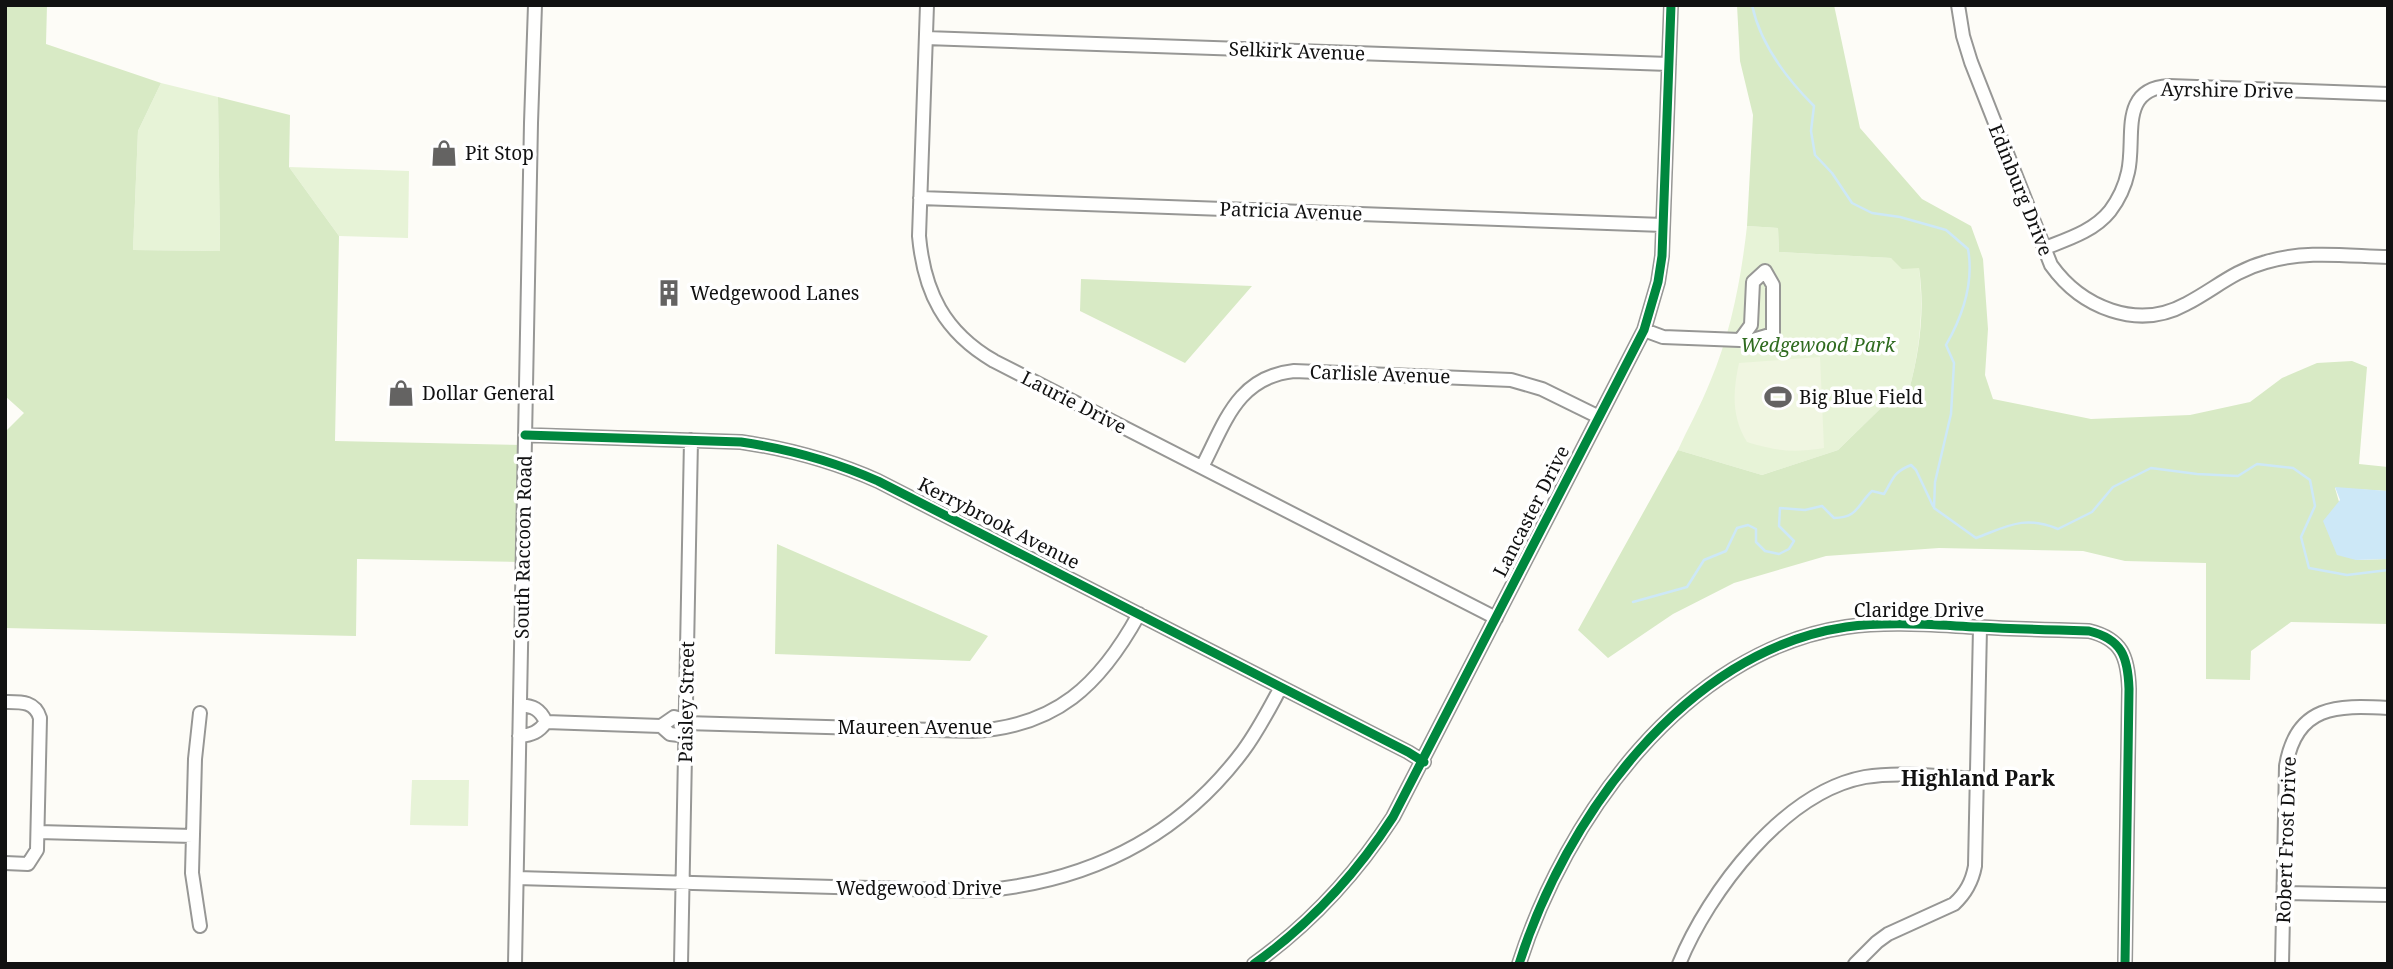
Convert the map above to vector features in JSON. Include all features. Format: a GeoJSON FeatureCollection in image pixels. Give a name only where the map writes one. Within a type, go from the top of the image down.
{"type":"FeatureCollection","features":[{"type":"Feature","properties":{"kind":"street","name":"South Raccoon Road"},"geometry":{"type":"LineString","coordinates":[[515,964],[535,5]]}},
{"type":"Feature","properties":{"kind":"street","name":"Laurie Drive"},"geometry":{"type":"LineString","coordinates":[[927,5],[919,236],[924,274],[939,308],[967,341],[994,361],[1496,618]]}},
{"type":"Feature","properties":{"kind":"street","name":"Lancaster Drive"},"geometry":{"type":"LineString","coordinates":[[1254,964],[1306,922],[1356,870],[1394,817],[1644,330],[1658,282],[1663,225],[1671,5]]}},
{"type":"Feature","properties":{"kind":"street","name":"Edinburg Drive"},"geometry":{"type":"LineString","coordinates":[[1958,5],[1971,62],[2037,234],[2051,265],[2060,278],[2079,295],[2104,309],[2138,315],[2161,313],[2179,307],[2237,273],[2269,261],[2308,255],[2388,257]]}},
{"type":"Feature","properties":{"kind":"street","name":"Selkirk Avenue"},"geometry":{"type":"LineString","coordinates":[[926,38],[1669,64]]}},
{"type":"Feature","properties":{"kind":"street","name":"Ayrshire Drive"},"geometry":{"type":"LineString","coordinates":[[2045,248],[2089,229],[2109,212],[2120,196],[2129,171],[2132,115],[2140,98],[2152,89],[2169,86],[2388,94]]}},
{"type":"Feature","properties":{"kind":"street","name":"Patricia Avenue"},"geometry":{"type":"LineString","coordinates":[[920,198],[1663,225]]}},
{"type":"Feature","properties":{"kind":"street"},"geometry":{"type":"LineString","coordinates":[[1644,330],[1663,337],[1740,340],[1754,340],[1773,334],[1773,285],[1765,271],[1753,282],[1751,325],[1740,340]]}},
{"type":"Feature","properties":{"kind":"street","name":"Carlisle Avenue"},"geometry":{"type":"LineString","coordinates":[[1202,467],[1244,393],[1264,379],[1294,371],[1511,380],[1542,389],[1599,417]]}},
{"type":"Feature","properties":{"kind":"street","name":"Kerrybrook Avenue"},"geometry":{"type":"LineString","coordinates":[[525,435],[741,442],[776,447],[848,468],[1139,614],[1424,762]]}},
{"type":"Feature","properties":{"kind":"street","name":"Paisley Street"},"geometry":{"type":"LineString","coordinates":[[681,964],[691,440]]}},
{"type":"Feature","properties":{"kind":"street","name":"Maureen Avenue"},"geometry":{"type":"LineString","coordinates":[[545,722],[661,726],[674,717],[685,723],[972,731],[1012,726],[1050,711],[1088,686],[1114,656],[1139,614]]}},
{"type":"Feature","properties":{"kind":"street","name":"Claridge Drive"},"geometry":{"type":"LineString","coordinates":[[1519,964],[1533,921],[1569,848],[1596,805],[1654,736],[1717,680],[1768,650],[1812,634],[1882,624],[2089,631],[2108,637],[2124,654],[2128,664],[2129,689],[2125,964]]}},
{"type":"Feature","properties":{"kind":"street"},"geometry":{"type":"LineString","coordinates":[[1855,964],[1888,934],[1947,909],[1969,887],[1975,866],[1980,628]]}},
{"type":"Feature","properties":{"kind":"street","name":"Wedgewood Drive"},"geometry":{"type":"LineString","coordinates":[[517,878],[979,891],[1034,885],[1107,862],[1169,825],[1218,782],[1243,751],[1281,687]]}},
{"type":"Feature","properties":{"kind":"street"},"geometry":{"type":"LineString","coordinates":[[5,702],[26,702],[39,713],[37,850],[32,860],[24,865],[5,863]]}},
{"type":"Feature","properties":{"kind":"street"},"geometry":{"type":"LineString","coordinates":[[519,736],[529,736],[541,729],[545,722],[533,707],[520,705]]}},
{"type":"Feature","properties":{"kind":"street","name":"Robert Frost Drive"},"geometry":{"type":"LineString","coordinates":[[2282,964],[2286,766],[2290,746],[2311,719],[2332,709],[2346,706],[2388,708]]}},
{"type":"Feature","properties":{"kind":"street"},"geometry":{"type":"LineString","coordinates":[[200,713],[195,759],[192,884],[200,926]]}},
{"type":"Feature","properties":{"kind":"street"},"geometry":{"type":"LineString","coordinates":[[1679,964],[1702,919],[1735,872],[1773,830],[1813,797],[1836,786],[1879,775],[1977,779]]}},
{"type":"Feature","properties":{"kind":"street"},"geometry":{"type":"LineString","coordinates":[[38,832],[193,836]]}},
{"type":"Feature","properties":{"kind":"street"},"geometry":{"type":"LineString","coordinates":[[2283,893],[2388,895]]}},
{"type":"Feature","properties":{"kind":"green space"},"geometry":{"type":"Polygon","coordinates":[[[5,5],[47,5],[46,44],[161,83],[138,131],[133,250],[220,251],[218,97],[290,115],[289,167],[339,236],[335,441],[525,445],[522,562],[357,559],[356,636],[5,628],[5,432],[24,413],[5,396],[5,5]]]}},
{"type":"Feature","properties":{"kind":"green space"},"geometry":{"type":"Polygon","coordinates":[[[1737,5],[1834,5],[1860,128],[1922,199],[1971,226],[1983,259],[1988,329],[1985,375],[1993,399],[2091,419],[2190,415],[2250,402],[2282,378],[2317,363],[2352,361],[2367,367],[2359,464],[2388,467],[2388,491],[2335,488],[2356,560],[2388,559],[2388,624],[2291,622],[2251,651],[2250,680],[2206,679],[2206,563],[2125,561],[2083,551],[1939,548],[1826,556],[1734,583],[1673,614],[1608,658],[1578,630],[1678,450],[1762,475],[1838,450],[1881,408],[1909,390],[1913,375],[1921,314],[1919,268],[1902,269],[1891,258],[1779,252],[1778,228],[1747,226],[1753,115],[1740,61],[1737,5]]]}},
{"type":"Feature","properties":{"kind":"green space"},"geometry":{"type":"Polygon","coordinates":[[[161,83],[218,97],[220,251],[133,250],[138,131],[161,83]]]}},
{"type":"Feature","properties":{"kind":"green space"},"geometry":{"type":"Polygon","coordinates":[[[289,167],[409,171],[408,238],[339,236],[289,167]]]}},
{"type":"Feature","properties":{"kind":"green space","name":"Wedgewood Park"},"geometry":{"type":"Polygon","coordinates":[[[1747,226],[1778,228],[1779,252],[1891,258],[1919,268],[1921,299],[1916,360],[1909,390],[1881,408],[1838,450],[1762,475],[1678,450],[1706,391],[1724,344],[1738,286],[1747,226]]]}},
{"type":"Feature","properties":{"kind":"green space"},"geometry":{"type":"Polygon","coordinates":[[[1081,279],[1252,286],[1185,363],[1080,311],[1081,279]]]}},
{"type":"Feature","properties":{"kind":"green space","name":"Big Blue Field"},"geometry":{"type":"Polygon","coordinates":[[[1820,357],[1824,448],[1785,450],[1747,442],[1736,413],[1735,383],[1739,363],[1820,357]]]}},
{"type":"Feature","properties":{"kind":"green space"},"geometry":{"type":"Polygon","coordinates":[[[777,544],[988,636],[970,661],[775,654],[777,544]]]}},
{"type":"Feature","properties":{"kind":"green space"},"geometry":{"type":"Polygon","coordinates":[[[412,780],[469,780],[468,826],[410,825],[412,780]]]}},
{"type":"Feature","properties":{"kind":"water"},"geometry":{"type":"Polygon","coordinates":[[[2335,487],[2388,491],[2388,559],[2356,560],[2337,555],[2323,521],[2340,500],[2335,487]]]}},
{"type":"Feature","properties":{"kind":"waterway"},"geometry":{"type":"LineString","coordinates":[[1752,5],[1768,47],[1794,84],[1814,106],[1811,131],[1815,155],[1832,173],[1852,203],[1872,213],[1900,217],[1946,230],[1968,249],[1968,286],[1957,323],[1946,345],[1954,363],[1951,414],[1935,482],[1934,508],[1976,538],[2016,524],[2035,523],[2058,529],[2092,512],[2113,487],[2151,468],[2238,476],[2257,464],[2293,468],[2310,480],[2315,506],[2301,537],[2309,568],[2347,575],[2388,570]]}},
{"type":"Feature","properties":{"kind":"waterway"},"geometry":{"type":"LineString","coordinates":[[1633,602],[1687,587],[1704,560],[1726,551],[1737,528],[1748,525],[1756,529],[1756,542],[1765,551],[1779,554],[1789,549],[1794,541],[1779,526],[1780,508],[1805,510],[1822,506],[1834,518],[1848,516],[1872,491],[1884,494],[1897,473],[1911,465],[1933,506]]}},
{"type":"Feature","properties":{"kind":"cycle path"},"geometry":{"type":"LineString","coordinates":[[1254,964],[1275,949],[1331,897],[1364,858],[1393,817],[1644,330],[1658,282],[1662,256],[1671,5]]}},
{"type":"Feature","properties":{"kind":"cycle path"},"geometry":{"type":"LineString","coordinates":[[525,435],[741,442],[794,452],[844,467],[878,481],[1424,762]]}},
{"type":"Feature","properties":{"kind":"cycle path"},"geometry":{"type":"LineString","coordinates":[[1519,964],[1540,909],[1567,854],[1600,800],[1639,750],[1683,706],[1733,669],[1787,642],[1846,627],[1895,624],[2089,631],[2109,639],[2121,651],[2127,668],[2129,689],[2125,964]]}},
{"type":"Feature","properties":{"kind":"place","name":"Pit Stop"},"geometry":{"type":"Point","coordinates":[444,153]}},
{"type":"Feature","properties":{"kind":"place","name":"Wedgewood Lanes"},"geometry":{"type":"Point","coordinates":[669,293]}},
{"type":"Feature","properties":{"kind":"place","name":"Dollar General"},"geometry":{"type":"Point","coordinates":[401,393]}},
{"type":"Feature","properties":{"kind":"place","name":"Big Blue Field"},"geometry":{"type":"Point","coordinates":[1778,397]}},
{"type":"Feature","properties":{"kind":"district","name":"Highland Park"},"geometry":{"type":"Point","coordinates":[1978,778]}}]}
